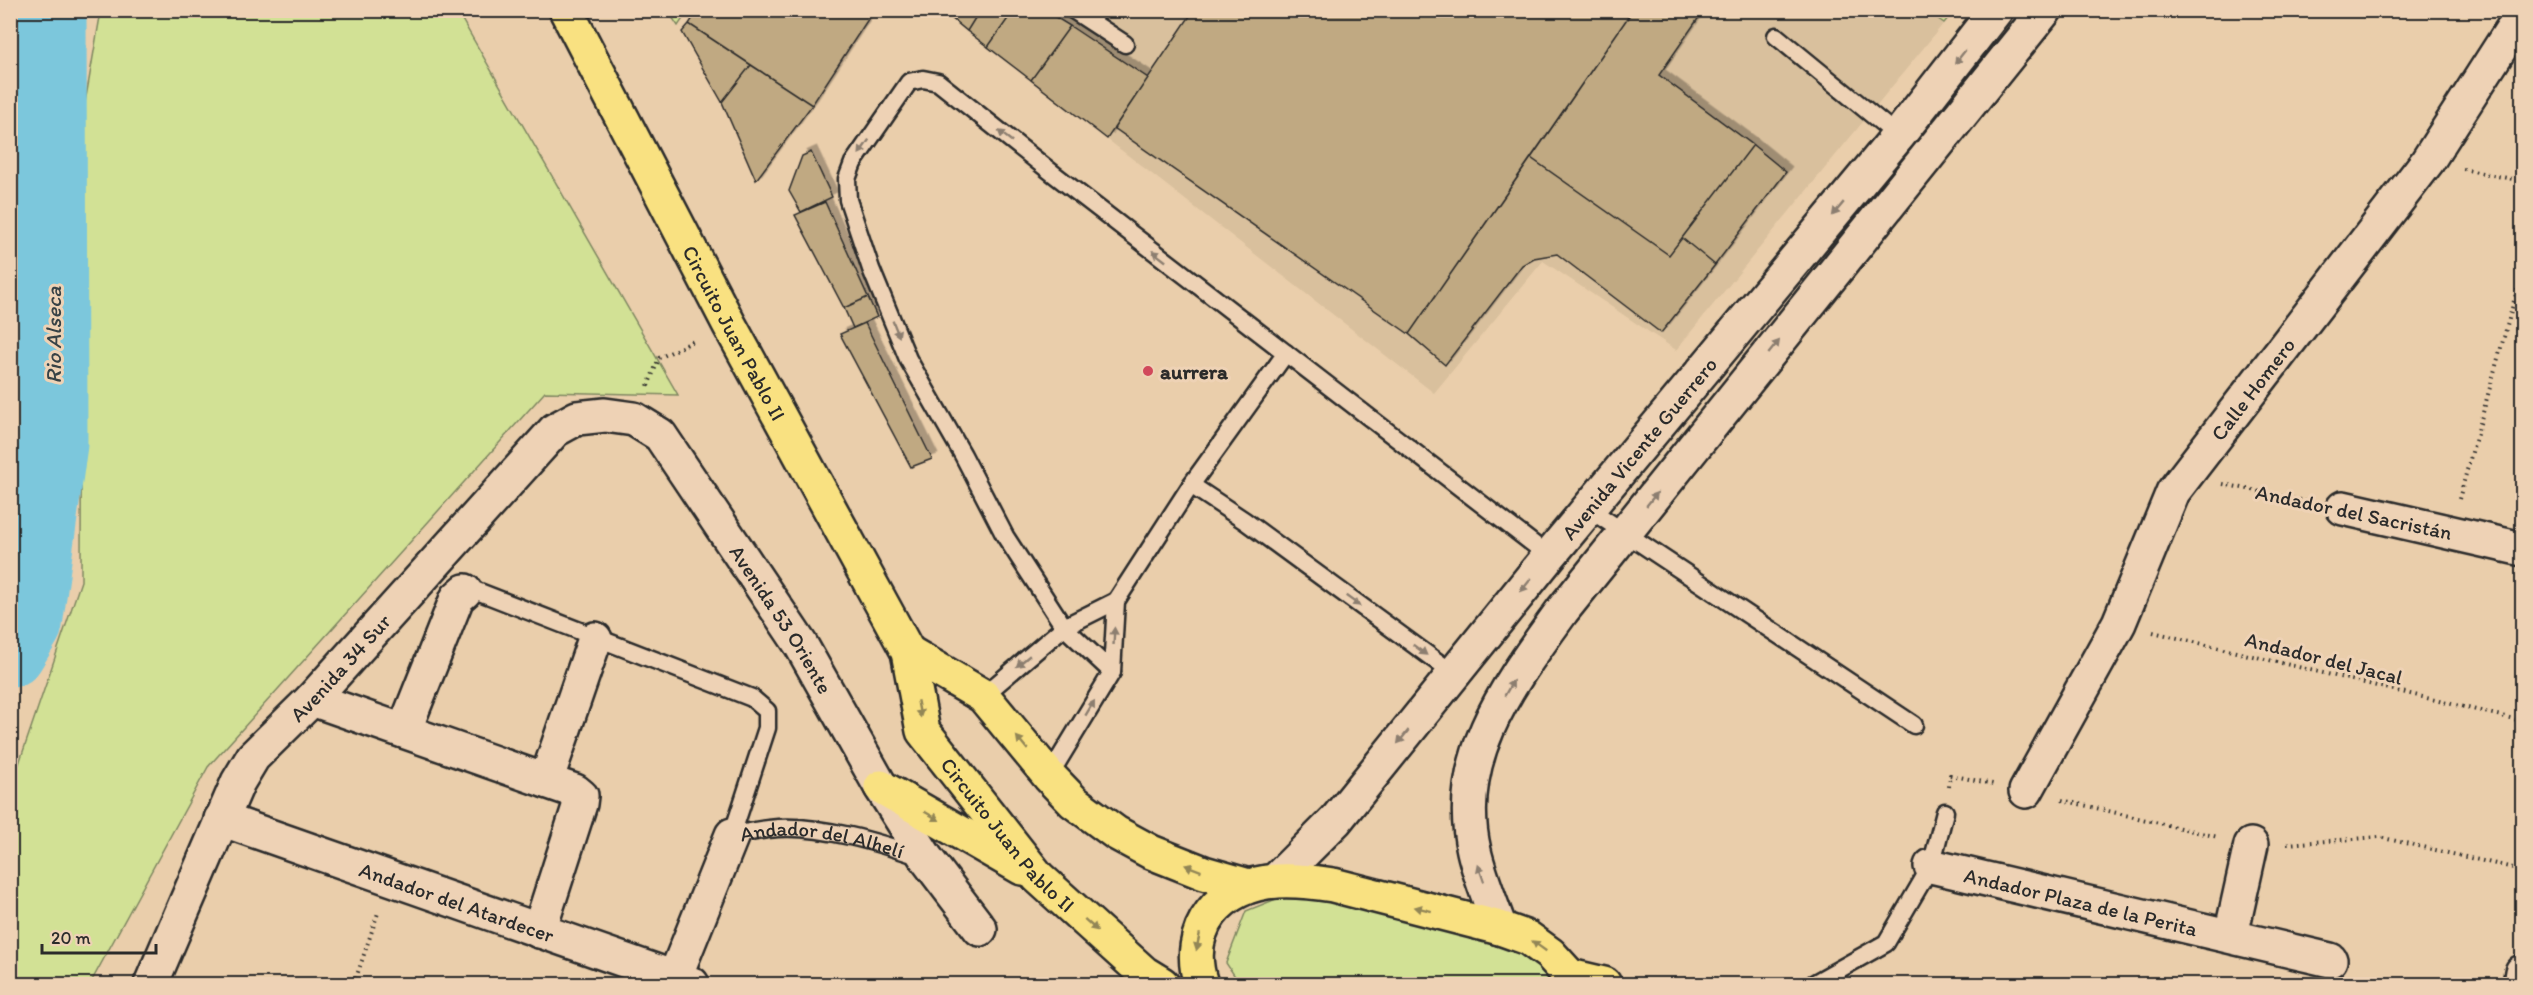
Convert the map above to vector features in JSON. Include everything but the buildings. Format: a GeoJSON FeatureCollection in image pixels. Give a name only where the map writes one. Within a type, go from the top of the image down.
{"type":"FeatureCollection","features":[{"type":"Feature","properties":{"kind":"main road","name":"Circuito Juan Pablo II"},"geometry":{"type":"LineString","coordinates":[[566,10],[729,324],[908,651],[923,731],[1038,877],[1144,973],[1162,984]]}},
{"type":"Feature","properties":{"kind":"main road"},"geometry":{"type":"LineString","coordinates":[[908,651],[983,696],[1049,776],[1074,802],[1116,833],[1151,852],[1204,873],[1262,883],[1305,881],[1333,885],[1500,928],[1528,938],[1550,954],[1571,980],[1604,984]]}},
{"type":"Feature","properties":{"kind":"main road"},"geometry":{"type":"LineString","coordinates":[[881,787],[1038,877]]}},
{"type":"Feature","properties":{"kind":"main road"},"geometry":{"type":"LineString","coordinates":[[1201,984],[1196,969],[1196,944],[1203,923],[1215,907],[1232,894],[1262,883]]}},
{"type":"Feature","properties":{"kind":"street","name":"Avenida Vicente Guerrero"},"geometry":{"type":"LineString","coordinates":[[1262,883],[1336,820],[1549,556],[1898,136],[1996,10]]}},
{"type":"Feature","properties":{"kind":"street","name":"Avenida Vicente Guerrero"},"geometry":{"type":"LineString","coordinates":[[1500,928],[1473,850],[1470,813],[1473,773],[1484,732],[1513,680],[1562,611],[2045,10]]}},
{"type":"Feature","properties":{"kind":"street","name":"Calle Homero"},"geometry":{"type":"LineString","coordinates":[[2025,791],[2118,624],[2173,492],[2427,162],[2523,14]]}},
{"type":"Feature","properties":{"kind":"street","name":"Avenida 34 Sur"},"geometry":{"type":"LineString","coordinates":[[152,984],[221,819],[238,782],[253,757],[312,699],[555,430],[577,418],[605,415]]}},
{"type":"Feature","properties":{"kind":"street","name":"Avenida 53 Oriente"},"geometry":{"type":"LineString","coordinates":[[605,415],[634,419],[660,435],[801,645],[881,787],[926,858],[980,929]]}},
{"type":"Feature","properties":{"kind":"street","name":"Andador del Sacristán"},"geometry":{"type":"LineString","coordinates":[[2343,508],[2523,549]]}},
{"type":"Feature","properties":{"kind":"street"},"geometry":{"type":"LineString","coordinates":[[404,730],[458,598],[465,591]]}},
{"type":"Feature","properties":{"kind":"street"},"geometry":{"type":"LineString","coordinates":[[546,781],[595,639]]}},
{"type":"Feature","properties":{"kind":"street"},"geometry":{"type":"LineString","coordinates":[[312,699],[575,791],[581,796],[539,931]]}},
{"type":"Feature","properties":{"kind":"street","name":"Andador del Atardecer"},"geometry":{"type":"LineString","coordinates":[[221,819],[680,982]]}},
{"type":"Feature","properties":{"kind":"street","name":"Andador del Alhelí"},"geometry":{"type":"LineString","coordinates":[[680,982],[732,835]]}},
{"type":"Feature","properties":{"kind":"street"},"geometry":{"type":"LineString","coordinates":[[2231,935],[2251,845]]}},
{"type":"Feature","properties":{"kind":"street","name":"Andador Plaza de la Perita"},"geometry":{"type":"LineString","coordinates":[[1931,866],[2330,960]]}},
{"type":"Feature","properties":{"kind":"street"},"geometry":{"type":"LineString","coordinates":[[2520,984],[2523,972]]}},
{"type":"Feature","properties":{"kind":"lane"},"geometry":{"type":"LineString","coordinates":[[1073,10],[1125,44]]}},
{"type":"Feature","properties":{"kind":"lane"},"geometry":{"type":"LineString","coordinates":[[1776,36],[1898,136]]}},
{"type":"Feature","properties":{"kind":"lane"},"geometry":{"type":"LineString","coordinates":[[1112,672],[1064,627],[1005,536],[963,455],[908,359],[872,269],[848,200],[847,179],[853,163],[909,82],[923,79],[938,82],[1549,556]]}},
{"type":"Feature","properties":{"kind":"lane"},"geometry":{"type":"LineString","coordinates":[[1049,776],[1112,672],[1116,601],[1191,485],[1286,353]]}},
{"type":"Feature","properties":{"kind":"lane"},"geometry":{"type":"LineString","coordinates":[[1191,485],[1454,674]]}},
{"type":"Feature","properties":{"kind":"lane"},"geometry":{"type":"LineString","coordinates":[[1589,509],[1626,531],[1914,725]]}},
{"type":"Feature","properties":{"kind":"lane"},"geometry":{"type":"LineString","coordinates":[[465,591],[477,591],[595,639],[752,698],[767,711],[767,728],[732,835]]}},
{"type":"Feature","properties":{"kind":"lane"},"geometry":{"type":"LineString","coordinates":[[983,696],[1064,627],[1116,601]]}},
{"type":"Feature","properties":{"kind":"lane"},"geometry":{"type":"LineString","coordinates":[[1813,984],[1886,944],[1931,866],[1946,812]]}},
{"type":"Feature","properties":{"kind":"lane","name":"Andador del Alhelí"},"geometry":{"type":"LineString","coordinates":[[732,835],[778,828],[802,829],[878,843],[926,858]]}},
{"type":"Feature","properties":{"kind":"path"},"geometry":{"type":"LineString","coordinates":[[2427,162],[2523,181]]}},
{"type":"Feature","properties":{"kind":"path"},"geometry":{"type":"LineString","coordinates":[[2450,532],[2523,272]]}},
{"type":"Feature","properties":{"kind":"path","name":"Andador del Sacristán"},"geometry":{"type":"LineString","coordinates":[[2184,476],[2343,508]]}},
{"type":"Feature","properties":{"kind":"path","name":"Andador del Jacal"},"geometry":{"type":"LineString","coordinates":[[2118,624],[2523,722]]}},
{"type":"Feature","properties":{"kind":"path"},"geometry":{"type":"LineString","coordinates":[[354,984],[389,878]]}},
{"type":"Feature","properties":{"kind":"shaded area"},"geometry":{"type":"Polygon","coordinates":[[[1927,10],[1944,23],[1676,350],[1543,261],[1434,393],[942,11],[1927,10]]]}},
{"type":"Feature","properties":{"kind":"green space"},"geometry":{"type":"Polygon","coordinates":[[[1954,10],[1944,23],[1927,11],[1954,10]]]}},
{"type":"Feature","properties":{"kind":"green space"},"geometry":{"type":"Polygon","coordinates":[[[101,11],[457,11],[678,395],[545,392],[208,767],[90,984],[11,984],[11,787],[81,581],[82,120],[101,11]]]}},
{"type":"Feature","properties":{"kind":"green space"},"geometry":{"type":"Polygon","coordinates":[[[668,11],[688,11],[678,26],[668,11]]]}},
{"type":"Feature","properties":{"kind":"green space"},"geometry":{"type":"Polygon","coordinates":[[[1299,890],[1540,958],[1555,984],[1240,984],[1226,963],[1246,911],[1299,890]]]}},
{"type":"Feature","properties":{"kind":"waterway","name":"Rio Alseca"},"geometry":{"type":"LineString","coordinates":[[10,653],[28,624],[53,444],[52,10]]}},
{"type":"Feature","properties":{"kind":"place","name":"aurrera"},"geometry":{"type":"Point","coordinates":[1148,371]}}]}
